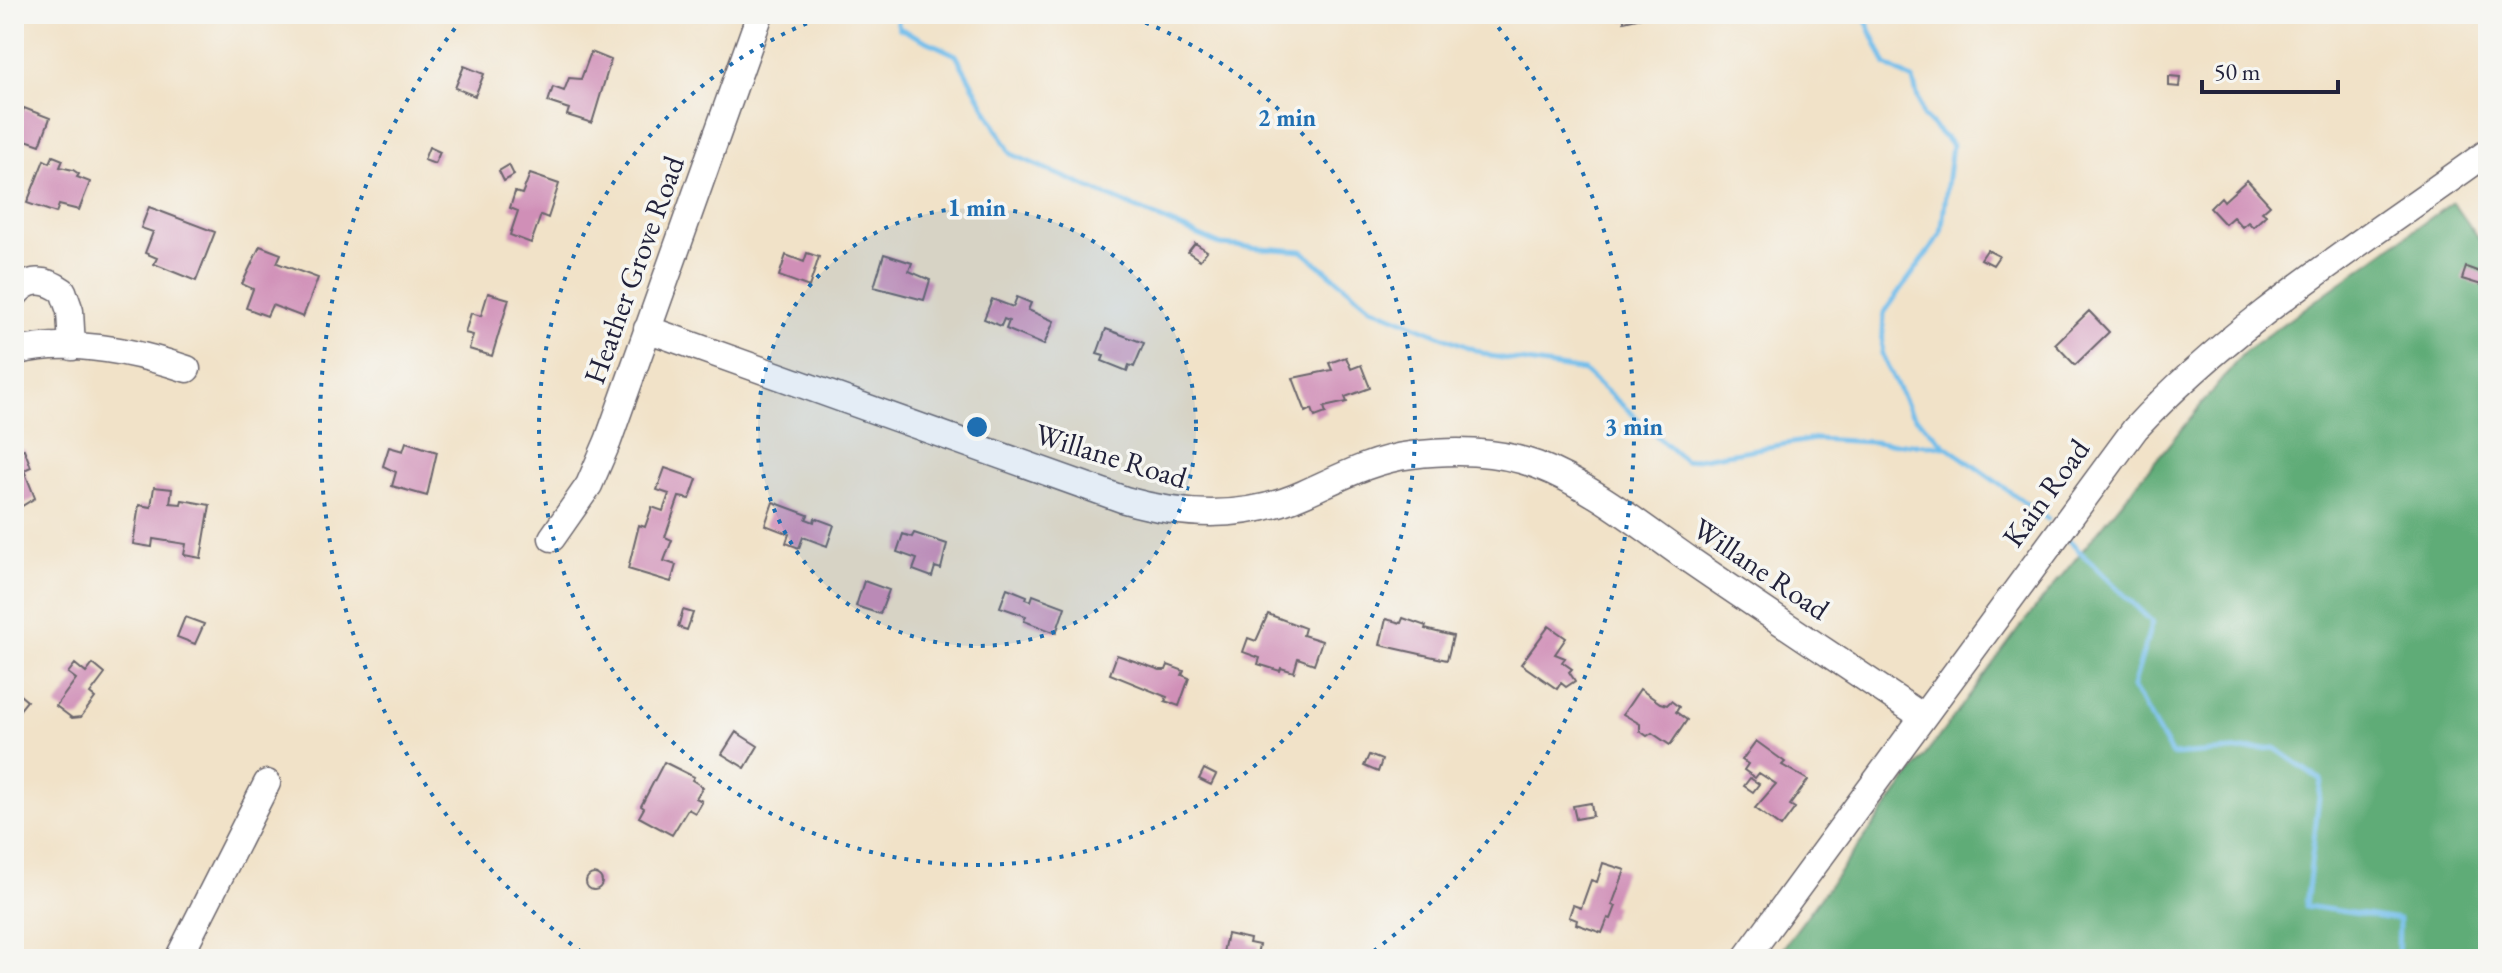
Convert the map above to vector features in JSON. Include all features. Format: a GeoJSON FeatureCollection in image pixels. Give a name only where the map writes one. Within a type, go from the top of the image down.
{"type":"FeatureCollection","features":[{"type":"Feature","properties":{"kind":"street","name":"Heather Grove Road"},"geometry":{"type":"LineString","coordinates":[[552,538],[589,485],[760,14]]}},
{"type":"Feature","properties":{"kind":"street","name":"Kain Road"},"geometry":{"type":"LineString","coordinates":[[1745,959],[2102,470],[2171,390],[2266,314],[2488,152]]}},
{"type":"Feature","properties":{"kind":"street"},"geometry":{"type":"LineString","coordinates":[[14,296],[30,282],[41,281],[63,291],[70,311],[72,347]]}},
{"type":"Feature","properties":{"kind":"street","name":"Willane Road"},"geometry":{"type":"LineString","coordinates":[[647,329],[1125,500],[1187,514],[1244,512],[1281,503],[1370,464],[1407,456],[1468,451],[1534,464],[1564,478],[1632,520],[1923,717]]}},
{"type":"Feature","properties":{"kind":"street"},"geometry":{"type":"LineString","coordinates":[[14,352],[72,347],[132,353],[187,369]]}},
{"type":"Feature","properties":{"kind":"street"},"geometry":{"type":"LineString","coordinates":[[178,959],[267,783]]}},
{"type":"Feature","properties":{"kind":"green space"},"geometry":{"type":"Polygon","coordinates":[[[2453,202],[2488,252],[2488,959],[1775,959],[2020,627],[2245,351],[2453,202]]]}},
{"type":"Feature","properties":{"kind":"building"},"geometry":{"type":"Polygon","coordinates":[[[1623,14],[1650,14],[1650,15],[1624,21],[1623,14]]]}},
{"type":"Feature","properties":{"kind":"building"},"geometry":{"type":"Polygon","coordinates":[[[591,52],[611,60],[592,123],[567,115],[569,109],[548,102],[553,87],[564,91],[569,78],[581,79],[591,52]]]}},
{"type":"Feature","properties":{"kind":"building"},"geometry":{"type":"Polygon","coordinates":[[[464,66],[484,74],[475,96],[455,88],[464,66]]]}},
{"type":"Feature","properties":{"kind":"building"},"geometry":{"type":"Polygon","coordinates":[[[2169,76],[2180,77],[2179,87],[2169,86],[2169,76]]]}},
{"type":"Feature","properties":{"kind":"building"},"geometry":{"type":"Polygon","coordinates":[[[24,108],[50,118],[40,145],[14,136],[24,108]]]}},
{"type":"Feature","properties":{"kind":"building"},"geometry":{"type":"Polygon","coordinates":[[[429,147],[440,152],[435,164],[424,160],[429,147]]]}},
{"type":"Feature","properties":{"kind":"building"},"geometry":{"type":"Polygon","coordinates":[[[53,156],[63,160],[60,167],[73,170],[79,174],[77,177],[90,182],[79,210],[59,205],[56,213],[27,203],[44,160],[50,163],[53,156]]]}},
{"type":"Feature","properties":{"kind":"building"},"geometry":{"type":"Polygon","coordinates":[[[509,165],[514,175],[504,181],[499,171],[509,165]]]}},
{"type":"Feature","properties":{"kind":"building"},"geometry":{"type":"Polygon","coordinates":[[[530,174],[559,184],[548,218],[541,215],[531,243],[510,235],[518,211],[510,208],[515,192],[522,194],[530,174]]]}},
{"type":"Feature","properties":{"kind":"building"},"geometry":{"type":"Polygon","coordinates":[[[2247,180],[2270,205],[2262,212],[2266,215],[2253,227],[2248,222],[2242,227],[2233,217],[2225,224],[2210,208],[2221,197],[2224,201],[2247,180]]]}},
{"type":"Feature","properties":{"kind":"building"},"geometry":{"type":"Polygon","coordinates":[[[149,207],[215,232],[196,281],[154,264],[157,258],[145,253],[153,232],[141,228],[149,207]]]}},
{"type":"Feature","properties":{"kind":"building"},"geometry":{"type":"Polygon","coordinates":[[[1195,243],[1207,251],[1200,260],[1188,252],[1195,243]]]}},
{"type":"Feature","properties":{"kind":"building"},"geometry":{"type":"Polygon","coordinates":[[[260,246],[281,254],[277,263],[318,278],[303,317],[272,305],[267,316],[246,308],[253,289],[242,284],[260,246]]]}},
{"type":"Feature","properties":{"kind":"building"},"geometry":{"type":"Polygon","coordinates":[[[1987,250],[1999,256],[1993,265],[1981,259],[1987,250]]]}},
{"type":"Feature","properties":{"kind":"building"},"geometry":{"type":"Polygon","coordinates":[[[807,253],[819,257],[809,287],[779,276],[786,255],[804,262],[807,253]]]}},
{"type":"Feature","properties":{"kind":"building"},"geometry":{"type":"Polygon","coordinates":[[[884,254],[912,263],[909,271],[930,280],[924,300],[874,287],[884,254]]]}},
{"type":"Feature","properties":{"kind":"building"},"geometry":{"type":"Polygon","coordinates":[[[2466,267],[2488,275],[2488,287],[2462,279],[2466,267]]]}},
{"type":"Feature","properties":{"kind":"building"},"geometry":{"type":"Polygon","coordinates":[[[488,293],[509,299],[492,356],[469,349],[473,335],[465,333],[471,313],[481,316],[488,293]]]}},
{"type":"Feature","properties":{"kind":"building"},"geometry":{"type":"Polygon","coordinates":[[[1017,297],[1031,303],[1028,310],[1054,321],[1044,345],[1006,329],[1009,321],[1004,319],[1001,326],[984,319],[992,299],[1013,307],[1017,297]]]}},
{"type":"Feature","properties":{"kind":"building"},"geometry":{"type":"Polygon","coordinates":[[[2089,311],[2109,332],[2075,365],[2055,344],[2089,311]]]}},
{"type":"Feature","properties":{"kind":"building"},"geometry":{"type":"Polygon","coordinates":[[[1106,329],[1144,343],[1134,367],[1129,365],[1127,371],[1102,361],[1104,356],[1097,354],[1106,329]]]}},
{"type":"Feature","properties":{"kind":"building"},"geometry":{"type":"Polygon","coordinates":[[[1346,357],[1351,369],[1361,365],[1370,388],[1345,397],[1347,402],[1324,407],[1326,413],[1315,417],[1312,409],[1306,412],[1293,378],[1332,370],[1329,363],[1346,357]]]}},
{"type":"Feature","properties":{"kind":"building"},"geometry":{"type":"Polygon","coordinates":[[[406,442],[437,452],[427,496],[392,486],[396,472],[383,466],[389,447],[403,451],[406,442]]]}},
{"type":"Feature","properties":{"kind":"building"},"geometry":{"type":"Polygon","coordinates":[[[24,449],[31,467],[24,470],[35,498],[14,511],[14,452],[24,449]]]}},
{"type":"Feature","properties":{"kind":"building"},"geometry":{"type":"Polygon","coordinates":[[[665,468],[697,479],[690,499],[679,497],[665,537],[672,540],[664,561],[676,565],[671,582],[628,569],[639,525],[645,527],[652,507],[663,511],[669,494],[657,490],[665,468]]]}},
{"type":"Feature","properties":{"kind":"building"},"geometry":{"type":"Polygon","coordinates":[[[154,487],[172,489],[170,503],[181,504],[182,500],[210,505],[201,558],[184,555],[186,544],[153,539],[152,547],[133,544],[139,505],[151,507],[154,487]]]}},
{"type":"Feature","properties":{"kind":"building"},"geometry":{"type":"Polygon","coordinates":[[[773,502],[808,515],[806,519],[814,522],[815,518],[834,525],[827,546],[803,537],[799,548],[786,543],[789,534],[765,525],[773,502]]]}},
{"type":"Feature","properties":{"kind":"building"},"geometry":{"type":"Polygon","coordinates":[[[914,533],[947,544],[941,569],[935,567],[932,577],[913,570],[917,559],[897,552],[903,534],[912,537],[914,533]]]}},
{"type":"Feature","properties":{"kind":"building"},"geometry":{"type":"Polygon","coordinates":[[[864,581],[889,590],[880,614],[856,606],[864,581]]]}},
{"type":"Feature","properties":{"kind":"building"},"geometry":{"type":"Polygon","coordinates":[[[1007,588],[1027,596],[1026,599],[1031,601],[1033,595],[1065,607],[1056,633],[1024,621],[1026,616],[1000,607],[1007,588]]]}},
{"type":"Feature","properties":{"kind":"building"},"geometry":{"type":"Polygon","coordinates":[[[683,610],[693,613],[687,630],[678,627],[683,610]]]}},
{"type":"Feature","properties":{"kind":"building"},"geometry":{"type":"Polygon","coordinates":[[[1268,614],[1305,628],[1303,635],[1322,641],[1314,664],[1298,658],[1294,672],[1281,668],[1280,671],[1258,664],[1260,658],[1243,652],[1248,638],[1256,641],[1268,614]]]}},
{"type":"Feature","properties":{"kind":"building"},"geometry":{"type":"Polygon","coordinates":[[[185,617],[204,624],[195,644],[177,637],[185,617]]]}},
{"type":"Feature","properties":{"kind":"building"},"geometry":{"type":"Polygon","coordinates":[[[1403,618],[1426,626],[1425,629],[1453,636],[1447,660],[1380,645],[1386,619],[1401,623],[1403,618]]]}},
{"type":"Feature","properties":{"kind":"building"},"geometry":{"type":"Polygon","coordinates":[[[1549,626],[1566,638],[1555,654],[1565,658],[1562,662],[1572,669],[1569,672],[1575,681],[1566,687],[1561,683],[1557,689],[1521,664],[1549,626]]]}},
{"type":"Feature","properties":{"kind":"building"},"geometry":{"type":"Polygon","coordinates":[[[1117,655],[1160,670],[1166,670],[1168,665],[1184,671],[1182,675],[1189,678],[1179,706],[1165,701],[1167,697],[1110,674],[1117,655]]]}},
{"type":"Feature","properties":{"kind":"building"},"geometry":{"type":"Polygon","coordinates":[[[75,664],[86,673],[93,664],[105,674],[90,694],[95,698],[81,717],[72,718],[56,706],[76,679],[68,673],[75,664]]]}},
{"type":"Feature","properties":{"kind":"building"},"geometry":{"type":"Polygon","coordinates":[[[1640,689],[1660,703],[1667,705],[1671,701],[1679,707],[1676,712],[1687,720],[1670,745],[1652,733],[1647,736],[1640,731],[1640,724],[1623,714],[1640,689]]]}},
{"type":"Feature","properties":{"kind":"building"},"geometry":{"type":"Polygon","coordinates":[[[14,690],[27,701],[14,717],[14,690]]]}},
{"type":"Feature","properties":{"kind":"building"},"geometry":{"type":"Polygon","coordinates":[[[736,732],[758,746],[745,768],[722,754],[736,732]]]}},
{"type":"Feature","properties":{"kind":"building"},"geometry":{"type":"Polygon","coordinates":[[[1756,741],[1785,762],[1782,765],[1808,780],[1790,805],[1795,808],[1781,827],[1755,808],[1776,784],[1759,773],[1755,778],[1744,770],[1748,764],[1742,760],[1756,741]]]}},
{"type":"Feature","properties":{"kind":"building"},"geometry":{"type":"Polygon","coordinates":[[[1369,755],[1382,760],[1378,772],[1364,766],[1369,755]]]}},
{"type":"Feature","properties":{"kind":"building"},"geometry":{"type":"Polygon","coordinates":[[[664,762],[694,777],[692,780],[703,787],[696,798],[702,801],[695,813],[688,809],[672,835],[639,817],[644,808],[641,806],[664,762]]]}},
{"type":"Feature","properties":{"kind":"building"},"geometry":{"type":"Polygon","coordinates":[[[1204,769],[1216,775],[1211,785],[1199,779],[1204,769]]]}},
{"type":"Feature","properties":{"kind":"building"},"geometry":{"type":"Polygon","coordinates":[[[1750,778],[1759,784],[1753,792],[1744,786],[1750,778]]]}},
{"type":"Feature","properties":{"kind":"building"},"geometry":{"type":"Polygon","coordinates":[[[1591,803],[1593,816],[1576,819],[1573,806],[1591,803]]]}},
{"type":"Feature","properties":{"kind":"building"},"geometry":{"type":"Polygon","coordinates":[[[1603,863],[1625,870],[1612,905],[1616,906],[1602,933],[1576,924],[1577,920],[1569,917],[1573,905],[1581,908],[1591,880],[1597,882],[1603,863]]]}},
{"type":"Feature","properties":{"kind":"building"},"geometry":{"type":"Polygon","coordinates":[[[594,874],[602,882],[594,890],[586,882],[594,874]]]}},
{"type":"Feature","properties":{"kind":"building"},"geometry":{"type":"Polygon","coordinates":[[[1227,934],[1250,939],[1249,943],[1259,945],[1256,959],[1211,959],[1212,955],[1222,957],[1227,934]]]}},
{"type":"Feature","properties":{"kind":"waterway"},"geometry":{"type":"LineString","coordinates":[[896,14],[899,28],[956,55],[1011,154],[1221,245],[1302,251],[1371,307],[1490,356],[1584,371],[1685,461],[1815,439],[1946,446]]}},
{"type":"Feature","properties":{"kind":"waterway"},"geometry":{"type":"LineString","coordinates":[[1863,14],[1886,65],[1913,80],[1923,116],[1952,145],[1941,234],[1884,313],[1882,355],[1910,412],[1946,446],[2048,519]]}},
{"type":"Feature","properties":{"kind":"waterway"},"geometry":{"type":"LineString","coordinates":[[2069,541],[2152,622],[2133,687],[2172,755],[2275,748],[2321,780],[2306,906],[2399,920],[2398,959]]}}]}
